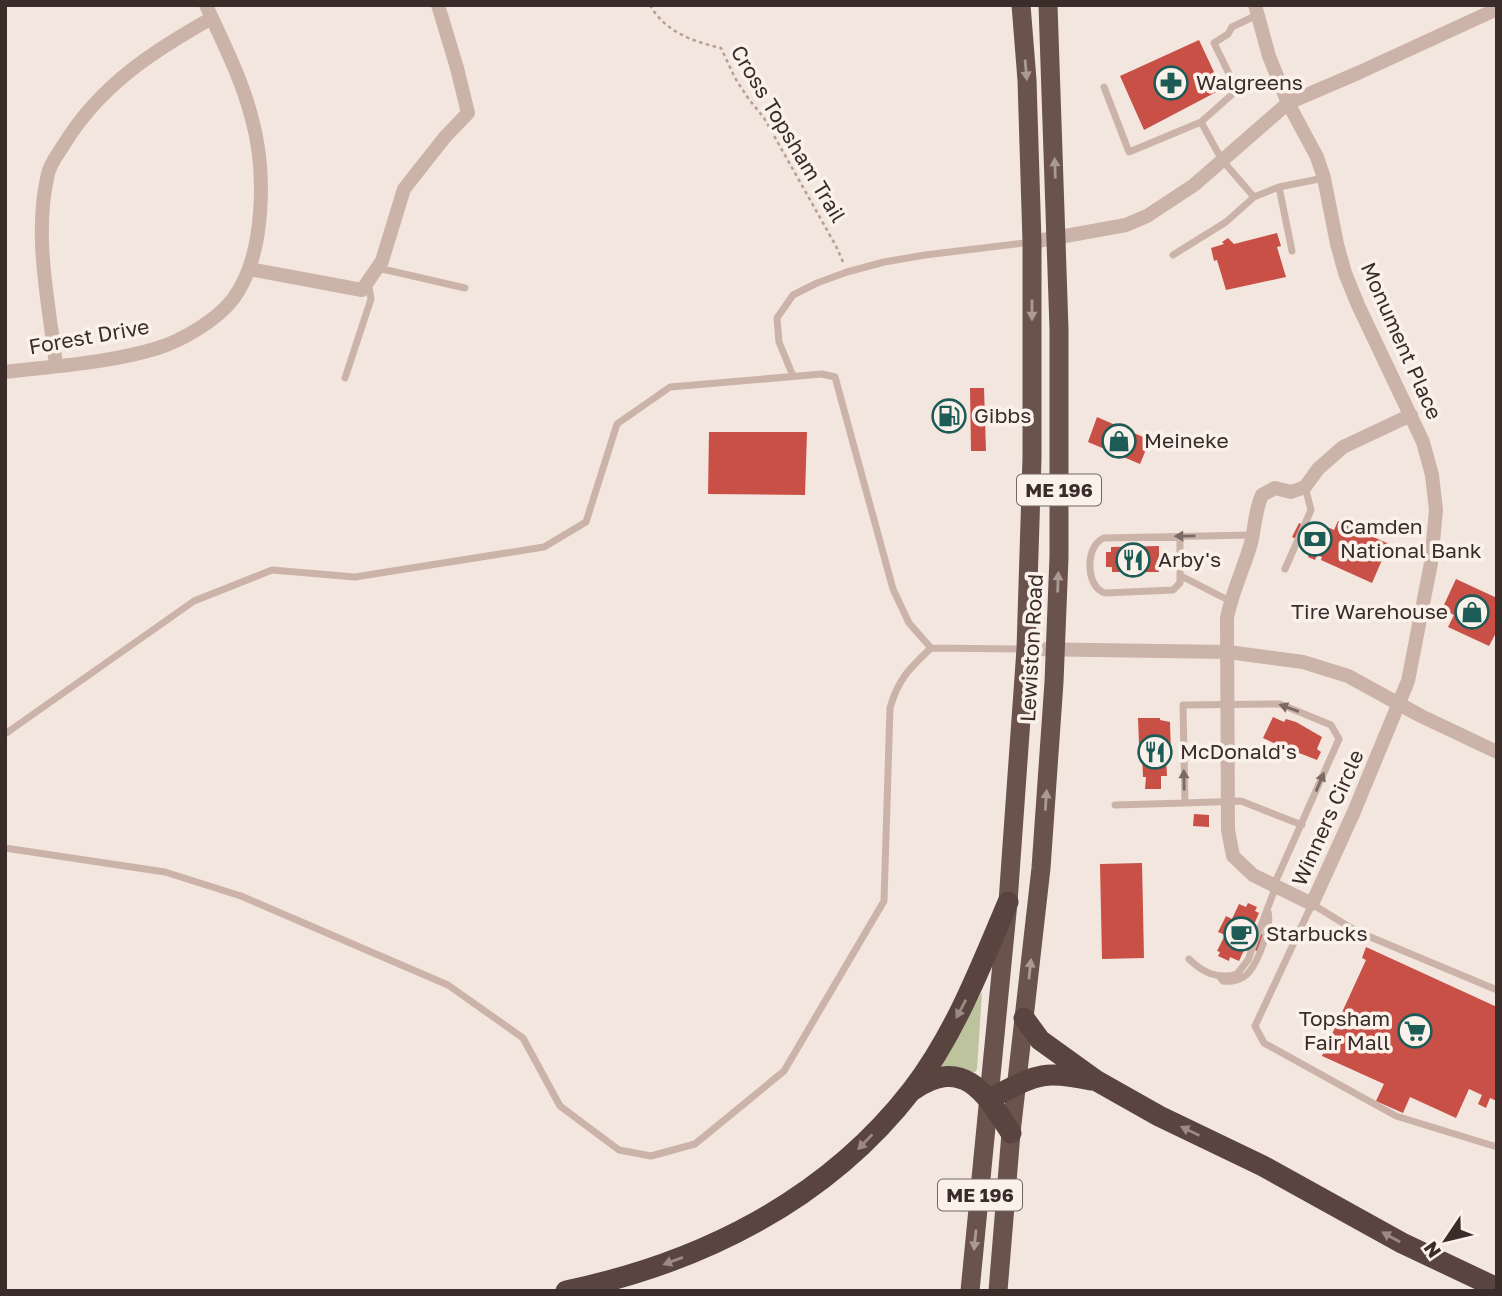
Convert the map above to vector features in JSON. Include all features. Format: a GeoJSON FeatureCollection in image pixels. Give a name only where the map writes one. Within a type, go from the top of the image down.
{"type":"FeatureCollection","features":[{"type":"Feature","properties":{"kind":"highway","name":"Lewiston Road"},"geometry":{"type":"LineString","coordinates":[[970,1291],[1008,902],[1026,649],[1032,458],[1032,242],[1027,80],[1021,5]]}},
{"type":"Feature","properties":{"kind":"highway","name":"Lewiston Road"},"geometry":{"type":"LineString","coordinates":[[998,1291],[1011,1133],[1041,868],[1059,557],[1059,329],[1048,5]]}},
{"type":"Feature","properties":{"kind":"highway"},"geometry":{"type":"LineString","coordinates":[[566,1291],[666,1263],[727,1239],[800,1196],[835,1170],[911,1091],[939,1048],[964,1004],[1008,902]]}},
{"type":"Feature","properties":{"kind":"highway"},"geometry":{"type":"LineString","coordinates":[[1024,1018],[1040,1040],[1097,1081],[1159,1116],[1263,1166],[1402,1242],[1497,1288]]}},
{"type":"Feature","properties":{"kind":"highway"},"geometry":{"type":"LineString","coordinates":[[989,1099],[1040,1075],[1052,1073],[1097,1081]]}},
{"type":"Feature","properties":{"kind":"highway"},"geometry":{"type":"LineString","coordinates":[[911,1091],[934,1079],[950,1077],[974,1084],[989,1099],[1011,1133]]}},
{"type":"Feature","properties":{"kind":"street"},"geometry":{"type":"LineString","coordinates":[[249,269],[362,290],[382,261],[404,189],[444,137],[468,113],[438,5]]}},
{"type":"Feature","properties":{"kind":"street"},"geometry":{"type":"LineString","coordinates":[[1032,242],[1126,225],[1147,216],[1194,185],[1288,103],[1358,74],[1497,9]]}},
{"type":"Feature","properties":{"kind":"street","name":"Monument Place"},"geometry":{"type":"LineString","coordinates":[[1256,10],[1269,56],[1288,103],[1317,157],[1345,273],[1423,442],[1432,475],[1436,510],[1431,563],[1408,681],[1399,705]]}},
{"type":"Feature","properties":{"kind":"street"},"geometry":{"type":"LineString","coordinates":[[56,365],[42,247],[48,171],[73,129],[111,87],[158,48],[209,12]]}},
{"type":"Feature","properties":{"kind":"street","name":"Forest Drive"},"geometry":{"type":"LineString","coordinates":[[5,372],[118,357],[159,347],[199,329],[232,300],[249,269],[261,206],[262,171],[242,87],[209,12]]}},
{"type":"Feature","properties":{"kind":"street"},"geometry":{"type":"LineString","coordinates":[[1305,487],[1318,469],[1343,447],[1411,415]]}},
{"type":"Feature","properties":{"kind":"street","name":"Winners Circle"},"geometry":{"type":"LineString","coordinates":[[1305,487],[1291,492],[1275,488],[1262,495],[1257,507],[1253,535],[1230,601],[1227,618],[1228,830],[1233,856],[1253,875],[1312,904],[1399,705]]}},
{"type":"Feature","properties":{"kind":"street"},"geometry":{"type":"LineString","coordinates":[[1026,649],[1228,652],[1303,662],[1348,676],[1399,705],[1497,752]]}},
{"type":"Feature","properties":{"kind":"lane"},"geometry":{"type":"LineString","coordinates":[[1104,87],[1129,152],[1201,122],[1237,90],[1214,43],[1256,10]]}},
{"type":"Feature","properties":{"kind":"lane"},"geometry":{"type":"LineString","coordinates":[[1201,122],[1222,160],[1254,197]]}},
{"type":"Feature","properties":{"kind":"lane"},"geometry":{"type":"LineString","coordinates":[[1173,255],[1226,222],[1254,197],[1279,187],[1324,178]]}},
{"type":"Feature","properties":{"kind":"lane"},"geometry":{"type":"LineString","coordinates":[[1279,187],[1292,251]]}},
{"type":"Feature","properties":{"kind":"lane"},"geometry":{"type":"LineString","coordinates":[[793,376],[779,342],[777,318],[793,295],[847,272],[884,262],[1032,242]]}},
{"type":"Feature","properties":{"kind":"lane"},"geometry":{"type":"LineString","coordinates":[[377,268],[465,288]]}},
{"type":"Feature","properties":{"kind":"lane"},"geometry":{"type":"LineString","coordinates":[[345,378],[371,299],[368,281]]}},
{"type":"Feature","properties":{"kind":"lane"},"geometry":{"type":"LineString","coordinates":[[5,734],[194,601],[272,569],[355,577],[544,547],[586,522],[617,424],[670,387],[822,374],[835,377],[893,589],[909,623],[931,648]]}},
{"type":"Feature","properties":{"kind":"lane"},"geometry":{"type":"LineString","coordinates":[[1285,569],[1311,510],[1305,487]]}},
{"type":"Feature","properties":{"kind":"lane"},"geometry":{"type":"LineString","coordinates":[[1180,537],[1181,583],[1173,590],[1105,593],[1097,590],[1091,580],[1092,550],[1099,539],[1253,535]]}},
{"type":"Feature","properties":{"kind":"lane"},"geometry":{"type":"LineString","coordinates":[[1181,576],[1230,601]]}},
{"type":"Feature","properties":{"kind":"lane"},"geometry":{"type":"LineString","coordinates":[[5,848],[165,872],[241,895],[448,985],[523,1038],[560,1105],[619,1150],[651,1156],[695,1144],[784,1071],[884,901],[890,708],[896,687],[931,648],[1026,649]]}},
{"type":"Feature","properties":{"kind":"lane"},"geometry":{"type":"LineString","coordinates":[[1185,803],[1183,705],[1280,704],[1331,725],[1339,739],[1275,886],[1245,966],[1237,974],[1219,976],[1200,970],[1189,959]]}},
{"type":"Feature","properties":{"kind":"lane"},"geometry":{"type":"LineString","coordinates":[[1115,805],[1241,801],[1302,825]]}},
{"type":"Feature","properties":{"kind":"lane"},"geometry":{"type":"LineString","coordinates":[[1497,990],[1356,931],[1312,904],[1255,1026],[1264,1043],[1396,1116],[1497,1147]]}},
{"type":"Feature","properties":{"kind":"path","name":"Cross Topsham Trail"},"geometry":{"type":"LineString","coordinates":[[650,5],[675,32],[695,42],[722,48],[735,78],[764,118],[836,246],[847,272]]}},
{"type":"Feature","properties":{"kind":"green space"},"geometry":{"type":"Polygon","coordinates":[[[982,992],[977,1069],[975,1072],[936,1071],[982,992]]]}},
{"type":"Feature","properties":{"kind":"building","name":"Walgreens"},"geometry":{"type":"Polygon","coordinates":[[[1199,40],[1222,89],[1144,130],[1120,76],[1199,40]]]}},
{"type":"Feature","properties":{"kind":"building"},"geometry":{"type":"Polygon","coordinates":[[[1277,233],[1281,246],[1277,247],[1286,277],[1226,290],[1211,248],[1224,244],[1222,242],[1228,238],[1234,244],[1277,233]]]}},
{"type":"Feature","properties":{"kind":"building"},"geometry":{"type":"Polygon","coordinates":[[[970,388],[984,388],[986,451],[971,451],[970,388]]]}},
{"type":"Feature","properties":{"kind":"building","name":"Meineke"},"geometry":{"type":"Polygon","coordinates":[[[1097,417],[1150,440],[1140,464],[1088,442],[1097,417]]]}},
{"type":"Feature","properties":{"kind":"building"},"geometry":{"type":"Polygon","coordinates":[[[709,432],[807,432],[805,495],[708,494],[709,432]]]}},
{"type":"Feature","properties":{"kind":"building"},"geometry":{"type":"Polygon","coordinates":[[[1338,521],[1389,544],[1372,583],[1321,560],[1322,557],[1317,555],[1315,560],[1308,557],[1308,544],[1292,537],[1299,523],[1315,530],[1318,523],[1334,530],[1338,521]]]}},
{"type":"Feature","properties":{"kind":"building","name":"Arby's"},"geometry":{"type":"Polygon","coordinates":[[[1159,546],[1159,572],[1112,572],[1112,567],[1106,567],[1106,552],[1111,552],[1111,547],[1159,546]]]}},
{"type":"Feature","properties":{"kind":"building","name":"Tire Warehouse"},"geometry":{"type":"Polygon","coordinates":[[[1456,579],[1497,598],[1497,631],[1489,646],[1448,627],[1454,615],[1442,609],[1456,579]]]}},
{"type":"Feature","properties":{"kind":"building"},"geometry":{"type":"Polygon","coordinates":[[[1273,717],[1284,722],[1286,719],[1296,722],[1322,737],[1317,749],[1321,752],[1317,760],[1294,751],[1295,749],[1287,745],[1286,749],[1263,738],[1273,717]]]}},
{"type":"Feature","properties":{"kind":"building","name":"McDonald's"},"geometry":{"type":"Polygon","coordinates":[[[1138,718],[1160,718],[1170,722],[1171,757],[1166,757],[1167,776],[1161,776],[1161,789],[1145,789],[1146,777],[1143,777],[1142,755],[1139,755],[1142,744],[1139,744],[1138,718]]]}},
{"type":"Feature","properties":{"kind":"building"},"geometry":{"type":"Polygon","coordinates":[[[1194,814],[1209,815],[1209,827],[1193,826],[1194,814]]]}},
{"type":"Feature","properties":{"kind":"building"},"geometry":{"type":"Polygon","coordinates":[[[1142,863],[1144,958],[1102,959],[1100,864],[1142,863]]]}},
{"type":"Feature","properties":{"kind":"building","name":"Starbucks"},"geometry":{"type":"Polygon","coordinates":[[[1248,903],[1257,907],[1255,911],[1259,913],[1252,929],[1266,936],[1259,952],[1246,946],[1239,961],[1230,957],[1229,961],[1218,956],[1220,952],[1217,951],[1225,935],[1218,932],[1226,916],[1232,919],[1239,904],[1246,907],[1248,903]]]}},
{"type":"Feature","properties":{"kind":"building","name":"Topsham Fair Mall"},"geometry":{"type":"Polygon","coordinates":[[[1366,947],[1497,1007],[1497,1101],[1490,1098],[1486,1108],[1478,1104],[1482,1095],[1469,1089],[1456,1118],[1410,1097],[1403,1113],[1376,1101],[1384,1084],[1322,1056],[1366,960],[1362,958],[1366,947]]]}},
{"type":"Feature","properties":{"kind":"place","name":"Walgreens"},"geometry":{"type":"Point","coordinates":[1171,83]}},
{"type":"Feature","properties":{"kind":"place","name":"Gibbs"},"geometry":{"type":"Point","coordinates":[949,416]}},
{"type":"Feature","properties":{"kind":"place","name":"Meineke"},"geometry":{"type":"Point","coordinates":[1119,441]}},
{"type":"Feature","properties":{"kind":"place","name":"Camden National Bank"},"geometry":{"type":"Point","coordinates":[1315,539]}},
{"type":"Feature","properties":{"kind":"place","name":"Arby's"},"geometry":{"type":"Point","coordinates":[1133,560]}},
{"type":"Feature","properties":{"kind":"place","name":"Tire Warehouse"},"geometry":{"type":"Point","coordinates":[1472,612]}},
{"type":"Feature","properties":{"kind":"place","name":"McDonald's"},"geometry":{"type":"Point","coordinates":[1155,752]}},
{"type":"Feature","properties":{"kind":"place","name":"Starbucks"},"geometry":{"type":"Point","coordinates":[1241,934]}},
{"type":"Feature","properties":{"kind":"place","name":"Topsham Fair Mall"},"geometry":{"type":"Point","coordinates":[1415,1031]}}]}
